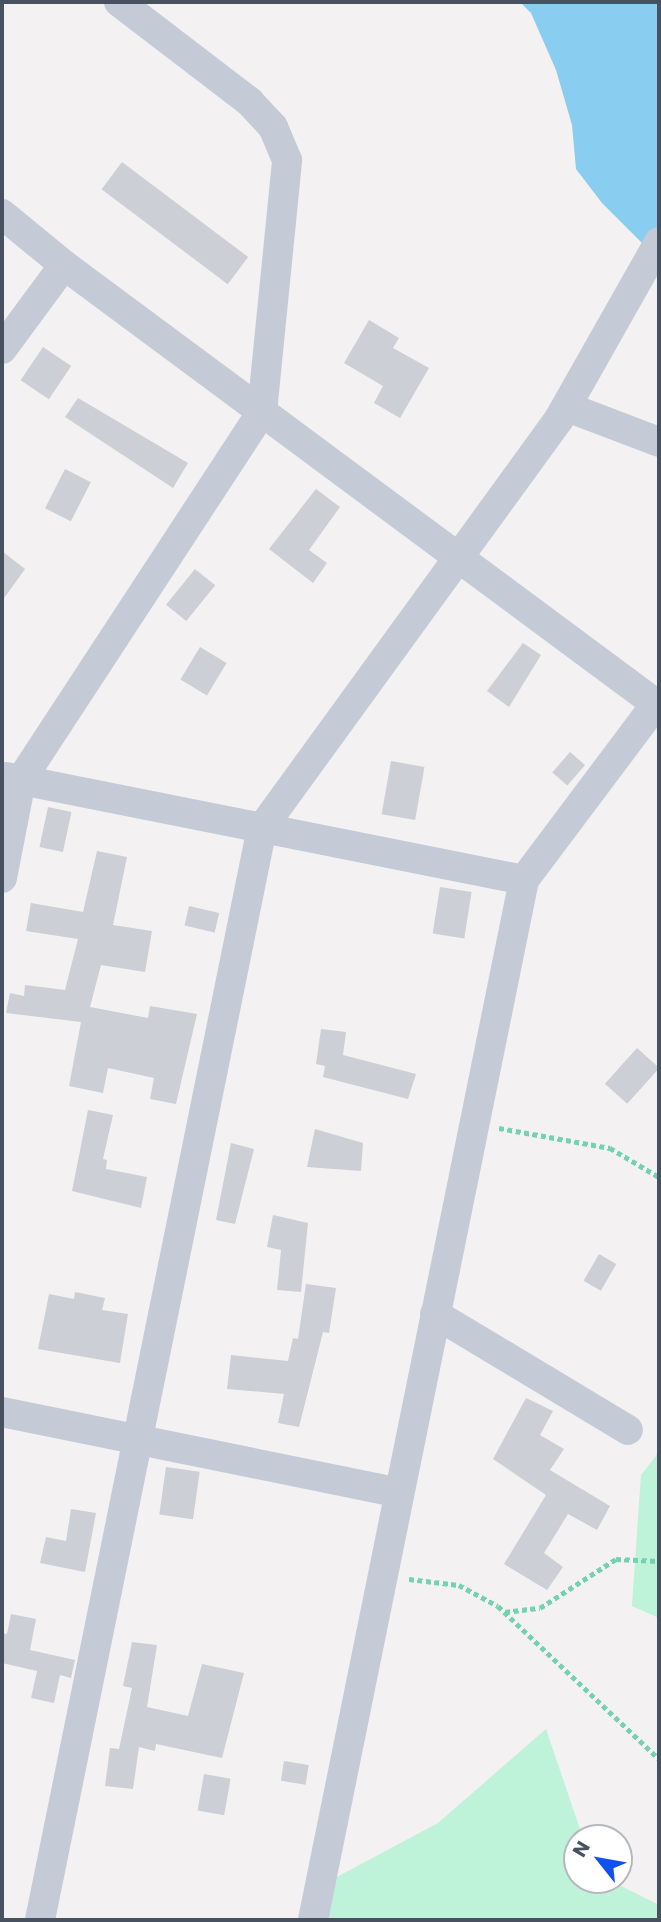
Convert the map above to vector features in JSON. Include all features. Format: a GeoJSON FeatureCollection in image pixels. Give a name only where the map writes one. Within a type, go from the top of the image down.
{"type":"FeatureCollection","features":[{"type":"Feature","properties":{"kind":"street"},"geometry":{"type":"LineString","coordinates":[[2,877],[11,778],[262,412],[286,160],[273,127],[250,102],[119,2]]}},
{"type":"Feature","properties":{"kind":"street"},"geometry":{"type":"LineString","coordinates":[[2,214],[64,265],[656,704],[524,880],[313,1920]]}},
{"type":"Feature","properties":{"kind":"street"},"geometry":{"type":"LineString","coordinates":[[40,1920],[262,828],[567,407],[659,242]]}},
{"type":"Feature","properties":{"kind":"street"},"geometry":{"type":"LineString","coordinates":[[2,349],[64,265]]}},
{"type":"Feature","properties":{"kind":"street"},"geometry":{"type":"LineString","coordinates":[[567,407],[659,442]]}},
{"type":"Feature","properties":{"kind":"street"},"geometry":{"type":"LineString","coordinates":[[11,778],[524,880]]}},
{"type":"Feature","properties":{"kind":"street"},"geometry":{"type":"LineString","coordinates":[[435,1314],[628,1430]]}},
{"type":"Feature","properties":{"kind":"street"},"geometry":{"type":"LineString","coordinates":[[2,1412],[399,1493]]}},
{"type":"Feature","properties":{"kind":"path"},"geometry":{"type":"LineString","coordinates":[[474,1121],[564,1143],[610,1148],[659,1177]]}},
{"type":"Feature","properties":{"kind":"path"},"geometry":{"type":"LineString","coordinates":[[504,1612],[540,1608],[616,1559],[659,1561]]}},
{"type":"Feature","properties":{"kind":"path"},"geometry":{"type":"LineString","coordinates":[[384,1566],[411,1580],[459,1586],[504,1612],[659,1759]]}},
{"type":"Feature","properties":{"kind":"green space"},"geometry":{"type":"Polygon","coordinates":[[[659,1452],[659,1618],[632,1606],[641,1475],[659,1452]]]}},
{"type":"Feature","properties":{"kind":"green space"},"geometry":{"type":"Polygon","coordinates":[[[546,1729],[578,1824],[563,1824],[563,1894],[633,1892],[659,1905],[659,1920],[313,1920],[320,1886],[438,1823],[546,1729]]]}},
{"type":"Feature","properties":{"kind":"water"},"geometry":{"type":"Polygon","coordinates":[[[520,2],[659,2],[659,242],[653,254],[602,203],[576,169],[572,125],[556,70],[531,13],[520,2]]]}},
{"type":"Feature","properties":{"kind":"building"},"geometry":{"type":"Polygon","coordinates":[[[122,162],[248,257],[228,284],[102,189],[122,162]]]}},
{"type":"Feature","properties":{"kind":"building"},"geometry":{"type":"Polygon","coordinates":[[[369,320],[399,338],[393,348],[429,368],[400,418],[374,403],[383,386],[344,363],[369,320]]]}},
{"type":"Feature","properties":{"kind":"building"},"geometry":{"type":"Polygon","coordinates":[[[43,347],[71,366],[49,399],[21,380],[43,347]]]}},
{"type":"Feature","properties":{"kind":"building"},"geometry":{"type":"Polygon","coordinates":[[[78,398],[188,463],[173,488],[65,417],[78,398]]]}},
{"type":"Feature","properties":{"kind":"building"},"geometry":{"type":"Polygon","coordinates":[[[65,469],[91,482],[71,521],[45,508],[65,469]]]}},
{"type":"Feature","properties":{"kind":"building"},"geometry":{"type":"Polygon","coordinates":[[[316,489],[340,507],[309,550],[327,563],[313,583],[269,549],[316,489]]]}},
{"type":"Feature","properties":{"kind":"building"},"geometry":{"type":"Polygon","coordinates":[[[2,551],[25,569],[2,601],[2,551]]]}},
{"type":"Feature","properties":{"kind":"building"},"geometry":{"type":"Polygon","coordinates":[[[195,569],[215,585],[186,621],[166,605],[195,569]]]}},
{"type":"Feature","properties":{"kind":"building"},"geometry":{"type":"Polygon","coordinates":[[[523,643],[541,655],[509,707],[487,691],[523,643]]]}},
{"type":"Feature","properties":{"kind":"building"},"geometry":{"type":"Polygon","coordinates":[[[200,647],[227,663],[207,696],[180,680],[200,647]]]}},
{"type":"Feature","properties":{"kind":"building"},"geometry":{"type":"Polygon","coordinates":[[[570,752],[585,765],[567,785],[552,772],[570,752]]]}},
{"type":"Feature","properties":{"kind":"building"},"geometry":{"type":"Polygon","coordinates":[[[391,761],[424,767],[415,820],[382,814],[391,761]]]}},
{"type":"Feature","properties":{"kind":"building"},"geometry":{"type":"Polygon","coordinates":[[[48,807],[71,812],[63,852],[39,847],[48,807]]]}},
{"type":"Feature","properties":{"kind":"building"},"geometry":{"type":"Polygon","coordinates":[[[97,851],[127,857],[113,925],[152,931],[145,972],[101,965],[90,1007],[148,1018],[150,1006],[197,1014],[176,1104],[150,1099],[154,1078],[108,1068],[103,1093],[69,1086],[81,1022],[6,1013],[10,993],[24,996],[25,985],[65,990],[78,939],[26,931],[31,903],[83,912],[97,851]]]}},
{"type":"Feature","properties":{"kind":"building"},"geometry":{"type":"Polygon","coordinates":[[[440,887],[472,892],[464,938],[433,933],[440,887]]]}},
{"type":"Feature","properties":{"kind":"building"},"geometry":{"type":"Polygon","coordinates":[[[189,906],[219,913],[215,932],[185,925],[189,906]]]}},
{"type":"Feature","properties":{"kind":"building"},"geometry":{"type":"Polygon","coordinates":[[[321,1029],[346,1032],[343,1055],[416,1074],[408,1099],[323,1077],[325,1066],[316,1064],[321,1029]]]}},
{"type":"Feature","properties":{"kind":"building"},"geometry":{"type":"Polygon","coordinates":[[[637,1048],[659,1068],[627,1104],[605,1084],[637,1048]]]}},
{"type":"Feature","properties":{"kind":"building"},"geometry":{"type":"Polygon","coordinates":[[[88,1110],[113,1115],[103,1159],[107,1160],[106,1169],[147,1177],[141,1208],[72,1191],[88,1110]]]}},
{"type":"Feature","properties":{"kind":"building"},"geometry":{"type":"Polygon","coordinates":[[[315,1129],[363,1143],[361,1171],[307,1167],[315,1129]]]}},
{"type":"Feature","properties":{"kind":"building"},"geometry":{"type":"Polygon","coordinates":[[[231,1143],[254,1149],[235,1224],[216,1220],[231,1143]]]}},
{"type":"Feature","properties":{"kind":"building"},"geometry":{"type":"Polygon","coordinates":[[[273,1215],[308,1223],[301,1292],[277,1290],[281,1250],[267,1247],[273,1215]]]}},
{"type":"Feature","properties":{"kind":"building"},"geometry":{"type":"Polygon","coordinates":[[[599,1254],[616,1264],[601,1291],[584,1281],[599,1254]]]}},
{"type":"Feature","properties":{"kind":"building"},"geometry":{"type":"Polygon","coordinates":[[[306,1284],[336,1288],[329,1333],[323,1332],[299,1427],[278,1423],[284,1394],[227,1389],[231,1355],[288,1361],[293,1338],[298,1339],[306,1284]]]}},
{"type":"Feature","properties":{"kind":"building"},"geometry":{"type":"Polygon","coordinates":[[[75,1292],[105,1298],[102,1310],[128,1314],[120,1363],[38,1349],[49,1294],[74,1299],[75,1292]]]}},
{"type":"Feature","properties":{"kind":"building"},"geometry":{"type":"Polygon","coordinates":[[[526,1398],[553,1411],[540,1435],[564,1449],[550,1470],[610,1506],[597,1530],[568,1514],[544,1553],[563,1567],[547,1590],[504,1564],[546,1495],[493,1459],[526,1398]]]}},
{"type":"Feature","properties":{"kind":"building"},"geometry":{"type":"Polygon","coordinates":[[[166,1467],[200,1472],[193,1519],[159,1515],[166,1467]]]}},
{"type":"Feature","properties":{"kind":"building"},"geometry":{"type":"Polygon","coordinates":[[[71,1509],[96,1513],[85,1572],[40,1563],[46,1537],[66,1541],[71,1509]]]}},
{"type":"Feature","properties":{"kind":"building"},"geometry":{"type":"Polygon","coordinates":[[[11,1614],[36,1619],[30,1650],[75,1660],[71,1678],[60,1675],[54,1703],[31,1698],[37,1671],[2,1663],[2,1633],[7,1634],[11,1614]]]}},
{"type":"Feature","properties":{"kind":"building"},"geometry":{"type":"Polygon","coordinates":[[[132,1642],[157,1645],[147,1707],[188,1716],[202,1664],[244,1673],[222,1758],[156,1744],[155,1751],[139,1747],[133,1789],[105,1786],[110,1748],[119,1749],[132,1688],[123,1686],[132,1642]]]}},
{"type":"Feature","properties":{"kind":"building"},"geometry":{"type":"Polygon","coordinates":[[[284,1761],[309,1765],[306,1785],[281,1781],[284,1761]]]}},
{"type":"Feature","properties":{"kind":"building"},"geometry":{"type":"Polygon","coordinates":[[[204,1774],[231,1779],[224,1815],[198,1810],[204,1774]]]}}]}
